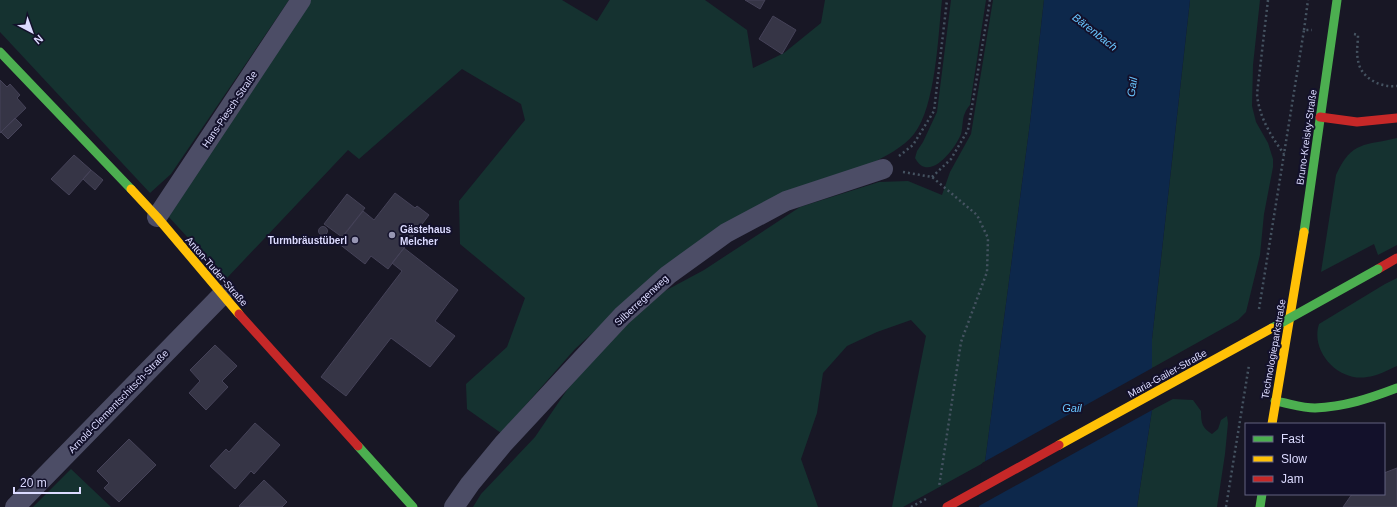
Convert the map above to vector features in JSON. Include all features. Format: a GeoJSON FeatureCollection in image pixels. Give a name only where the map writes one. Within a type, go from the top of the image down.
{"type":"FeatureCollection","features":[{"type":"Feature","properties":{"kind":"street","name":"Hans-Piesch-Straße"},"geometry":{"type":"LineString","coordinates":[[157,217],[301,0]]}},
{"type":"Feature","properties":{"kind":"street","name":"Bruno-Kreisky-Straße"},"geometry":{"type":"LineString","coordinates":[[1297,278],[1337,0]]}},
{"type":"Feature","properties":{"kind":"street","name":"Anton-Tuder-Straße"},"geometry":{"type":"LineString","coordinates":[[0,52],[157,217],[222,295],[413,507]]}},
{"type":"Feature","properties":{"kind":"street"},"geometry":{"type":"LineString","coordinates":[[1320,117],[1357,122],[1397,118]]}},
{"type":"Feature","properties":{"kind":"street","name":"Silberregenweg"},"geometry":{"type":"LineString","coordinates":[[454,507],[470,484],[503,444],[622,316],[668,275],[726,233],[786,201],[883,169]]}},
{"type":"Feature","properties":{"kind":"street","name":"Maria-Gailer-Straße"},"geometry":{"type":"LineString","coordinates":[[947,507],[1397,258]]}},
{"type":"Feature","properties":{"kind":"street","name":"Technologieparkstraße"},"geometry":{"type":"LineString","coordinates":[[1272,423],[1297,278]]}},
{"type":"Feature","properties":{"kind":"street","name":"Arnold-Clementschitsch-Straße"},"geometry":{"type":"LineString","coordinates":[[15,507],[222,295]]}},
{"type":"Feature","properties":{"kind":"street"},"geometry":{"type":"LineString","coordinates":[[1275,401],[1314,408],[1342,405],[1371,398],[1397,388]]}},
{"type":"Feature","properties":{"kind":"street"},"geometry":{"type":"LineString","coordinates":[[1260,507],[1262,495]]}},
{"type":"Feature","properties":{"kind":"path"},"geometry":{"type":"LineString","coordinates":[[883,169],[913,145],[934,111],[947,0]]}},
{"type":"Feature","properties":{"kind":"path"},"geometry":{"type":"LineString","coordinates":[[932,177],[952,159],[968,130],[990,0]]}},
{"type":"Feature","properties":{"kind":"path"},"geometry":{"type":"LineString","coordinates":[[1268,0],[1257,94],[1258,104],[1269,133],[1284,155],[1308,0]]}},
{"type":"Feature","properties":{"kind":"path"},"geometry":{"type":"LineString","coordinates":[[1304,30],[1313,30]]}},
{"type":"Feature","properties":{"kind":"path"},"geometry":{"type":"LineString","coordinates":[[1350,34],[1358,35],[1358,61],[1364,74],[1376,83],[1391,87],[1397,86]]}},
{"type":"Feature","properties":{"kind":"path"},"geometry":{"type":"LineString","coordinates":[[883,169],[932,177],[977,215],[988,238],[987,272],[961,342],[938,492]]}},
{"type":"Feature","properties":{"kind":"green space"},"geometry":{"type":"Polygon","coordinates":[[[0,0],[289,0],[171,174],[150,193],[0,32],[0,0]]]}},
{"type":"Feature","properties":{"kind":"green space"},"geometry":{"type":"Polygon","coordinates":[[[309,0],[562,0],[597,21],[610,0],[705,0],[747,30],[753,68],[784,53],[821,23],[825,0],[942,0],[935,70],[931,89],[921,122],[910,139],[869,165],[655,276],[575,349],[501,433],[467,409],[466,384],[507,347],[525,298],[460,244],[459,201],[525,120],[521,104],[462,69],[359,159],[348,150],[226,279],[167,215],[309,0]]]}},
{"type":"Feature","properties":{"kind":"green space"},"geometry":{"type":"Polygon","coordinates":[[[951,0],[986,0],[970,105],[964,115],[961,134],[948,155],[934,166],[927,167],[921,165],[915,158],[917,151],[923,142],[937,112],[951,0]]]}},
{"type":"Feature","properties":{"kind":"green space"},"geometry":{"type":"Polygon","coordinates":[[[993,0],[1044,0],[1030,123],[985,462],[903,507],[892,507],[926,336],[911,320],[877,332],[847,346],[823,373],[817,413],[801,459],[818,507],[473,507],[481,494],[535,437],[567,390],[608,342],[663,292],[704,270],[800,207],[879,182],[908,181],[942,195],[950,172],[971,134],[993,0]]]}},
{"type":"Feature","properties":{"kind":"green space"},"geometry":{"type":"Polygon","coordinates":[[[1190,0],[1260,0],[1253,65],[1252,106],[1256,122],[1268,143],[1273,159],[1273,167],[1264,214],[1260,255],[1246,312],[1238,320],[1152,368],[1152,339],[1190,0]]]}},
{"type":"Feature","properties":{"kind":"green space"},"geometry":{"type":"Polygon","coordinates":[[[1397,138],[1397,245],[1378,255],[1374,244],[1321,272],[1336,175],[1342,164],[1354,150],[1360,146],[1397,138]]]}},
{"type":"Feature","properties":{"kind":"green space"},"geometry":{"type":"Polygon","coordinates":[[[1397,278],[1397,366],[1379,374],[1367,377],[1346,375],[1337,370],[1329,363],[1319,345],[1317,335],[1319,324],[1397,278]]]}},
{"type":"Feature","properties":{"kind":"green space"},"geometry":{"type":"Polygon","coordinates":[[[1173,399],[1193,400],[1201,411],[1204,427],[1212,434],[1218,429],[1221,420],[1227,416],[1228,423],[1225,454],[1217,507],[1137,507],[1152,410],[1173,399]]]}},
{"type":"Feature","properties":{"kind":"green space"},"geometry":{"type":"Polygon","coordinates":[[[71,469],[111,507],[33,507],[71,469]]]}},
{"type":"Feature","properties":{"kind":"water","name":"Gail"},"geometry":{"type":"Polygon","coordinates":[[[1044,0],[1190,0],[1152,339],[1152,410],[1137,507],[979,507],[1030,123],[1044,0]]]}},
{"type":"Feature","properties":{"kind":"pier"},"geometry":{"type":"Polygon","coordinates":[[[1154,367],[1154,409],[977,507],[982,463],[1154,367]]]}},
{"type":"Feature","properties":{"kind":"building"},"geometry":{"type":"Polygon","coordinates":[[[745,0],[765,0],[760,9],[745,0]]]}},
{"type":"Feature","properties":{"kind":"building"},"geometry":{"type":"Polygon","coordinates":[[[773,16],[796,30],[782,54],[759,39],[773,16]]]}},
{"type":"Feature","properties":{"kind":"building"},"geometry":{"type":"Polygon","coordinates":[[[0,80],[7,87],[10,84],[20,95],[17,98],[26,108],[0,133],[0,80]]]}},
{"type":"Feature","properties":{"kind":"building"},"geometry":{"type":"Polygon","coordinates":[[[15,118],[22,125],[8,139],[1,132],[15,118]]]}},
{"type":"Feature","properties":{"kind":"building"},"geometry":{"type":"Polygon","coordinates":[[[74,155],[91,170],[69,195],[51,179],[74,155]]]}},
{"type":"Feature","properties":{"kind":"building"},"geometry":{"type":"Polygon","coordinates":[[[91,170],[103,180],[95,190],[83,179],[91,170]]]}},
{"type":"Feature","properties":{"kind":"building"},"geometry":{"type":"Polygon","coordinates":[[[395,193],[415,208],[417,206],[429,215],[388,269],[371,256],[365,264],[338,243],[363,211],[374,220],[395,193]]]}},
{"type":"Feature","properties":{"kind":"building"},"geometry":{"type":"Polygon","coordinates":[[[347,194],[365,208],[342,237],[324,224],[347,194]]]}},
{"type":"Feature","properties":{"kind":"building"},"geometry":{"type":"Polygon","coordinates":[[[323,226],[328,231],[323,236],[318,231],[323,226]]]}},
{"type":"Feature","properties":{"kind":"building"},"geometry":{"type":"Polygon","coordinates":[[[404,248],[458,290],[435,321],[455,336],[430,367],[391,338],[346,396],[321,377],[402,271],[392,263],[404,248]]]}},
{"type":"Feature","properties":{"kind":"building"},"geometry":{"type":"Polygon","coordinates":[[[215,345],[237,366],[222,381],[228,387],[206,410],[189,393],[200,381],[190,370],[215,345]]]}},
{"type":"Feature","properties":{"kind":"building"},"geometry":{"type":"Polygon","coordinates":[[[255,423],[280,445],[254,474],[251,471],[235,489],[210,466],[226,449],[229,452],[255,423]]]}},
{"type":"Feature","properties":{"kind":"building"},"geometry":{"type":"Polygon","coordinates":[[[129,439],[156,465],[119,502],[104,488],[109,483],[97,471],[129,439]]]}},
{"type":"Feature","properties":{"kind":"building"},"geometry":{"type":"Polygon","coordinates":[[[1397,468],[1397,507],[1343,507],[1351,495],[1385,495],[1385,473],[1397,468]]]}},
{"type":"Feature","properties":{"kind":"building"},"geometry":{"type":"Polygon","coordinates":[[[264,480],[287,502],[282,507],[240,507],[239,506],[264,480]]]}},
{"type":"Feature","properties":{"kind":"traffic: fast"},"geometry":{"type":"LineString","coordinates":[[1304,232],[1337,0]]}},
{"type":"Feature","properties":{"kind":"traffic: fast"},"geometry":{"type":"LineString","coordinates":[[0,52],[131,189]]}},
{"type":"Feature","properties":{"kind":"traffic: fast"},"geometry":{"type":"LineString","coordinates":[[1272,328],[1378,269]]}},
{"type":"Feature","properties":{"kind":"traffic: fast"},"geometry":{"type":"LineString","coordinates":[[1275,401],[1315,408],[1336,406],[1397,388]]}},
{"type":"Feature","properties":{"kind":"traffic: fast"},"geometry":{"type":"LineString","coordinates":[[358,446],[413,507]]}},
{"type":"Feature","properties":{"kind":"traffic: fast"},"geometry":{"type":"LineString","coordinates":[[1260,507],[1262,495]]}},
{"type":"Feature","properties":{"kind":"traffic: slow"},"geometry":{"type":"LineString","coordinates":[[131,189],[157,217],[239,314]]}},
{"type":"Feature","properties":{"kind":"traffic: slow"},"geometry":{"type":"LineString","coordinates":[[1272,423],[1304,232]]}},
{"type":"Feature","properties":{"kind":"traffic: slow"},"geometry":{"type":"LineString","coordinates":[[1059,445],[1272,328]]}},
{"type":"Feature","properties":{"kind":"traffic: jam"},"geometry":{"type":"LineString","coordinates":[[1320,117],[1357,122],[1397,118]]}},
{"type":"Feature","properties":{"kind":"traffic: jam"},"geometry":{"type":"LineString","coordinates":[[1378,269],[1397,258]]}},
{"type":"Feature","properties":{"kind":"traffic: jam"},"geometry":{"type":"LineString","coordinates":[[239,314],[358,446]]}},
{"type":"Feature","properties":{"kind":"traffic: jam"},"geometry":{"type":"LineString","coordinates":[[947,507],[1059,445]]}},
{"type":"Feature","properties":{"kind":"place","name":"Gästehaus Melcher"},"geometry":{"type":"Point","coordinates":[392,235]}},
{"type":"Feature","properties":{"kind":"place","name":"Turmbräustüberl"},"geometry":{"type":"Point","coordinates":[355,240]}},
{"type":"Feature","properties":{"kind":"water label","name":"Bärenbach"},"geometry":{"type":"Point","coordinates":[1095,32]}}]}
